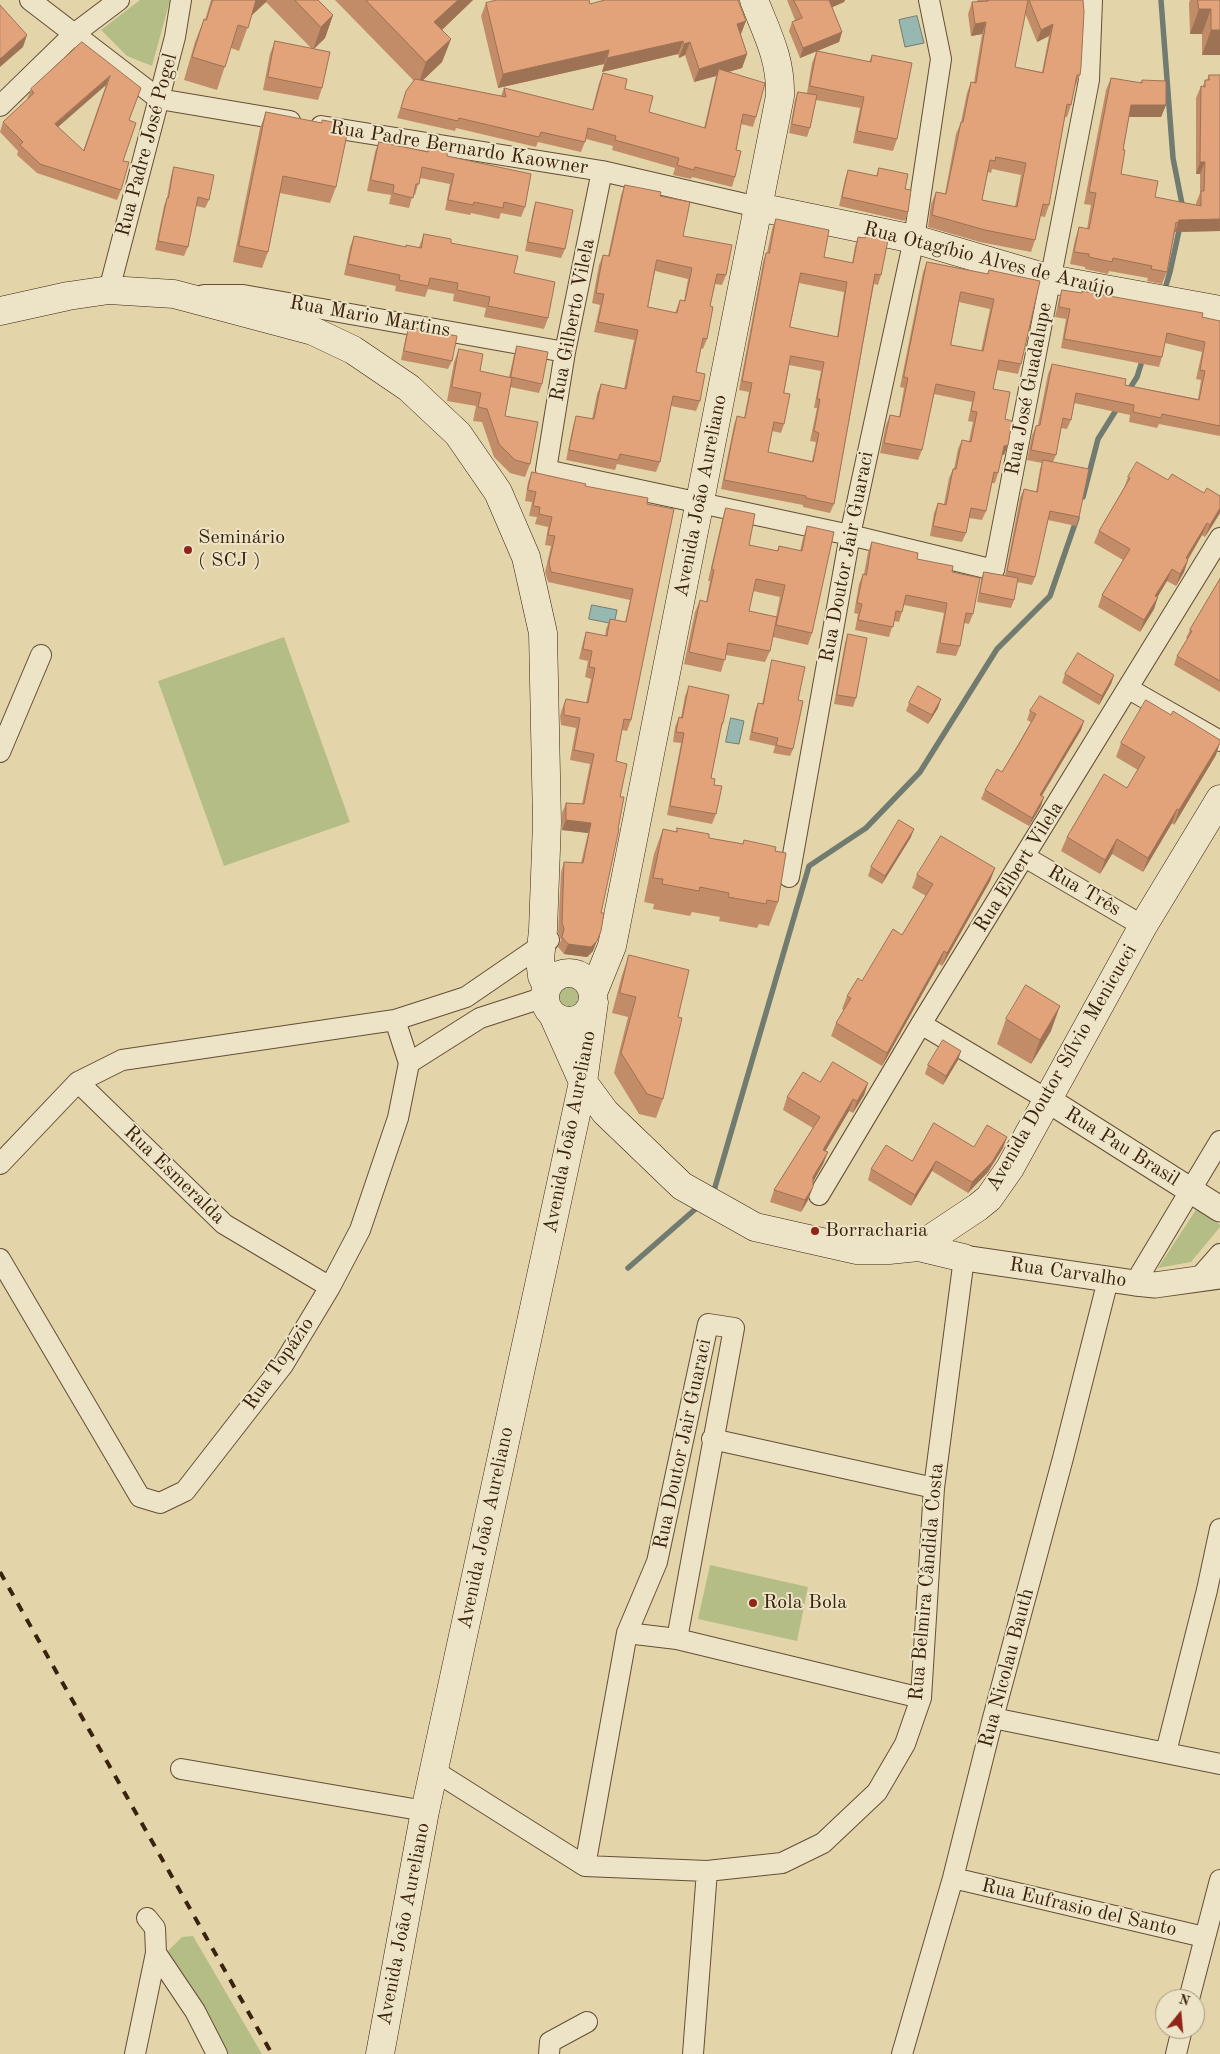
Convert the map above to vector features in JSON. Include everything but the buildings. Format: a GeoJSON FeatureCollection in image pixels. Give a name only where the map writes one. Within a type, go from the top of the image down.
{"type":"FeatureCollection","features":[{"type":"Feature","properties":{"kind":"main road","name":"Avenida João Aureliano"},"geometry":{"type":"LineString","coordinates":[[380,2054],[433,1770],[583,1082],[568,992],[612,946],[780,96],[780,76],[776,58],[754,0]]}},
{"type":"Feature","properties":{"kind":"main road","name":"Rua Otagíbio Alves de Araújo"},"geometry":{"type":"LineString","coordinates":[[758,207],[914,240],[1050,279],[1220,310]]}},
{"type":"Feature","properties":{"kind":"main road","name":"Avenida Doutor Sílvio Menicucci"},"geometry":{"type":"LineString","coordinates":[[0,311],[68,296],[109,290],[174,294],[313,331],[353,350],[408,388],[458,434],[498,492],[526,557],[543,633],[547,822],[545,938],[540,967],[568,992],[583,1082],[605,1112],[682,1186],[754,1227],[857,1250],[890,1250],[918,1247],[989,1198],[1010,1168],[1143,926],[1220,798]]}},
{"type":"Feature","properties":{"kind":"main road","name":"Rua Carvalho"},"geometry":{"type":"LineString","coordinates":[[918,1247],[964,1258]]}},
{"type":"Feature","properties":{"kind":"street"},"geometry":{"type":"LineString","coordinates":[[30,0],[159,99]]}},
{"type":"Feature","properties":{"kind":"street"},"geometry":{"type":"LineString","coordinates":[[0,106],[74,34],[119,0]]}},
{"type":"Feature","properties":{"kind":"street","name":"Rua Padre José Pogel"},"geometry":{"type":"LineString","coordinates":[[109,290],[175,37],[182,0]]}},
{"type":"Feature","properties":{"kind":"street","name":"Rua Doutor Jair Guaraci"},"geometry":{"type":"LineString","coordinates":[[789,877],[817,711],[850,535],[914,240],[941,59],[930,0]]}},
{"type":"Feature","properties":{"kind":"street","name":"Rua José Guadalupe"},"geometry":{"type":"LineString","coordinates":[[850,535],[994,570],[1089,80],[1092,0]]}},
{"type":"Feature","properties":{"kind":"street","name":"Rua Padre Bernardo Kaowner"},"geometry":{"type":"LineString","coordinates":[[159,99],[602,171],[758,207]]}},
{"type":"Feature","properties":{"kind":"street","name":"Rua Gilberto Vilela"},"geometry":{"type":"LineString","coordinates":[[602,171],[565,352],[546,470],[699,503]]}},
{"type":"Feature","properties":{"kind":"street","name":"Rua Mario Martins"},"geometry":{"type":"LineString","coordinates":[[174,294],[243,295],[565,352]]}},
{"type":"Feature","properties":{"kind":"street"},"geometry":{"type":"LineString","coordinates":[[699,503],[850,535]]}},
{"type":"Feature","properties":{"kind":"street","name":"Rua Elbert Vilela"},"geometry":{"type":"LineString","coordinates":[[819,1196],[921,1024],[1129,689],[1220,538]]}},
{"type":"Feature","properties":{"kind":"street"},"geometry":{"type":"LineString","coordinates":[[0,752],[42,655]]}},
{"type":"Feature","properties":{"kind":"street"},"geometry":{"type":"LineString","coordinates":[[1129,689],[1220,741]]}},
{"type":"Feature","properties":{"kind":"street","name":"Rua Três"},"geometry":{"type":"LineString","coordinates":[[1025,857],[1143,926]]}},
{"type":"Feature","properties":{"kind":"street"},"geometry":{"type":"LineString","coordinates":[[0,1164],[78,1082],[122,1060],[395,1020],[466,997],[545,938]]}},
{"type":"Feature","properties":{"kind":"street"},"geometry":{"type":"LineString","coordinates":[[395,1020],[409,1064],[480,1018],[568,992]]}},
{"type":"Feature","properties":{"kind":"street"},"geometry":{"type":"LineString","coordinates":[[466,997],[480,1018]]}},
{"type":"Feature","properties":{"kind":"street","name":"Rua Pau Brasil"},"geometry":{"type":"LineString","coordinates":[[921,1024],[1048,1100],[1220,1209]]}},
{"type":"Feature","properties":{"kind":"street","name":"Rua Topázio"},"geometry":{"type":"LineString","coordinates":[[0,1259],[140,1497],[160,1503],[185,1491],[283,1365],[330,1287],[360,1230],[398,1118],[409,1064]]}},
{"type":"Feature","properties":{"kind":"street","name":"Rua Esmeralda"},"geometry":{"type":"LineString","coordinates":[[78,1082],[224,1224],[330,1287]]}},
{"type":"Feature","properties":{"kind":"street"},"geometry":{"type":"LineString","coordinates":[[1135,1283],[1220,1141]]}},
{"type":"Feature","properties":{"kind":"street"},"geometry":{"type":"LineString","coordinates":[[1209,1278],[1220,1254]]}},
{"type":"Feature","properties":{"kind":"street","name":"Rua Belmira Cândida Costa"},"geometry":{"type":"LineString","coordinates":[[433,1770],[586,1866],[706,1871],[782,1863],[823,1843],[877,1792],[905,1744],[921,1698],[934,1488],[964,1258]]}},
{"type":"Feature","properties":{"kind":"street","name":"Rua Carvalho"},"geometry":{"type":"LineString","coordinates":[[964,1258],[1135,1283],[1155,1284],[1209,1278]]}},
{"type":"Feature","properties":{"kind":"street","name":"Rua Nicolau Bauth"},"geometry":{"type":"LineString","coordinates":[[902,2054],[953,1878],[1108,1280]]}},
{"type":"Feature","properties":{"kind":"street","name":"Rua Doutor Jair Guaraci"},"geometry":{"type":"LineString","coordinates":[[586,1866],[627,1633],[657,1562],[708,1324],[734,1328],[712,1439],[677,1639]]}},
{"type":"Feature","properties":{"kind":"street"},"geometry":{"type":"LineString","coordinates":[[712,1439],[934,1488]]}},
{"type":"Feature","properties":{"kind":"street"},"geometry":{"type":"LineString","coordinates":[[1166,1752],[1214,1591],[1220,1529]]}},
{"type":"Feature","properties":{"kind":"street"},"geometry":{"type":"LineString","coordinates":[[627,1633],[677,1639],[921,1698]]}},
{"type":"Feature","properties":{"kind":"street"},"geometry":{"type":"LineString","coordinates":[[993,1718],[1220,1764]]}},
{"type":"Feature","properties":{"kind":"street"},"geometry":{"type":"LineString","coordinates":[[181,1768],[425,1811]]}},
{"type":"Feature","properties":{"kind":"street"},"geometry":{"type":"LineString","coordinates":[[693,2054],[706,1871]]}},
{"type":"Feature","properties":{"kind":"street","name":"Rua Eufrasio del Santo"},"geometry":{"type":"LineString","coordinates":[[953,1878],[1204,1937]]}},
{"type":"Feature","properties":{"kind":"street"},"geometry":{"type":"LineString","coordinates":[[1191,1989],[1220,1880]]}},
{"type":"Feature","properties":{"kind":"street"},"geometry":{"type":"LineString","coordinates":[[135,2054],[156,1953],[155,1928],[147,1918]]}},
{"type":"Feature","properties":{"kind":"street"},"geometry":{"type":"LineString","coordinates":[[156,1953],[196,2011],[218,2054]]}},
{"type":"Feature","properties":{"kind":"street"},"geometry":{"type":"LineString","coordinates":[[549,2054],[550,2042],[587,2022]]}},
{"type":"Feature","properties":{"kind":"street"},"geometry":{"type":"LineString","coordinates":[[1176,2054],[1180,2039]]}},
{"type":"Feature","properties":{"kind":"green space"},"geometry":{"type":"Polygon","coordinates":[[[140,0],[170,0],[152,66],[127,56],[101,30],[140,0]]]}},
{"type":"Feature","properties":{"kind":"green space"},"geometry":{"type":"Polygon","coordinates":[[[284,637],[350,822],[224,866],[158,681],[284,637]]]}},
{"type":"Feature","properties":{"kind":"green space"},"geometry":{"type":"Polygon","coordinates":[[[569,984],[579,988],[583,998],[579,1008],[569,1012],[559,1008],[555,998],[559,988],[569,984]]]}},
{"type":"Feature","properties":{"kind":"green space"},"geometry":{"type":"Polygon","coordinates":[[[1199,1205],[1220,1227],[1191,1262],[1158,1268],[1199,1205]]]}},
{"type":"Feature","properties":{"kind":"green space","name":"Rola Bola"},"geometry":{"type":"Polygon","coordinates":[[[710,1565],[808,1587],[797,1641],[698,1619],[710,1565]]]}},
{"type":"Feature","properties":{"kind":"green space"},"geometry":{"type":"Polygon","coordinates":[[[193,1936],[262,2054],[227,2054],[207,2010],[164,1955],[182,1937],[193,1936]]]}},
{"type":"Feature","properties":{"kind":"water"},"geometry":{"type":"Polygon","coordinates":[[[917,16],[924,43],[905,47],[899,20],[917,16]]]}},
{"type":"Feature","properties":{"kind":"water"},"geometry":{"type":"Polygon","coordinates":[[[592,605],[617,610],[614,624],[589,619],[592,605]]]}},
{"type":"Feature","properties":{"kind":"water"},"geometry":{"type":"Polygon","coordinates":[[[731,718],[744,721],[739,744],[726,742],[731,718]]]}},
{"type":"Feature","properties":{"kind":"waterway"},"geometry":{"type":"LineString","coordinates":[[1161,0],[1173,158],[1183,209]]}},
{"type":"Feature","properties":{"kind":"waterway"},"geometry":{"type":"LineString","coordinates":[[1164,292],[1180,226]]}},
{"type":"Feature","properties":{"kind":"waterway"},"geometry":{"type":"LineString","coordinates":[[1127,393],[1137,377],[1143,358]]}},
{"type":"Feature","properties":{"kind":"waterway"},"geometry":{"type":"LineString","coordinates":[[1083,497],[1098,439],[1118,407]]}},
{"type":"Feature","properties":{"kind":"waterway"},"geometry":{"type":"LineString","coordinates":[[713,1194],[809,866],[866,828],[920,772],[997,649],[1050,596],[1077,518]]}},
{"type":"Feature","properties":{"kind":"waterway"},"geometry":{"type":"LineString","coordinates":[[628,1268],[700,1205]]}},
{"type":"Feature","properties":{"kind":"railway"},"geometry":{"type":"LineString","coordinates":[[0,1572],[272,2054]]}},
{"type":"Feature","properties":{"kind":"place","name":"Seminário ( SCJ )"},"geometry":{"type":"Point","coordinates":[188,550]}},
{"type":"Feature","properties":{"kind":"place","name":"Borracharia"},"geometry":{"type":"Point","coordinates":[815,1231]}},
{"type":"Feature","properties":{"kind":"place","name":"Rola Bola"},"geometry":{"type":"Point","coordinates":[753,1603]}}]}
